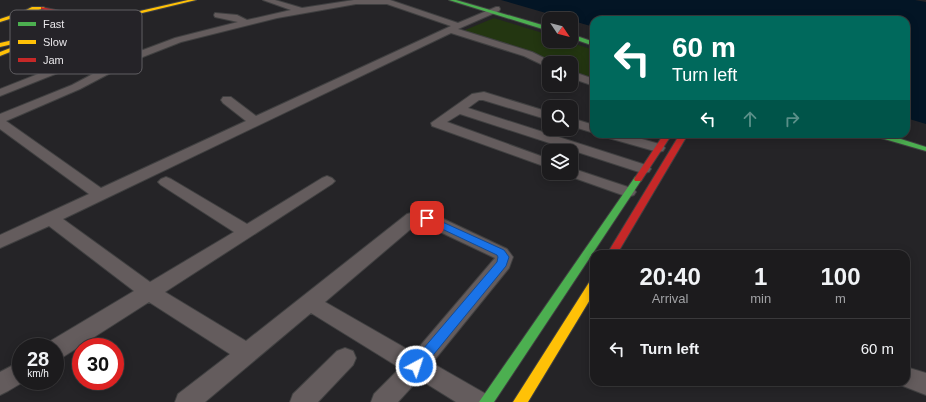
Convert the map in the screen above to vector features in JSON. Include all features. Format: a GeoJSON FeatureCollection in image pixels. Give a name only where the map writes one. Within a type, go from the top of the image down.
{"type":"FeatureCollection","features":[{"type":"Feature","properties":{"kind":"main road"},"geometry":{"type":"LineString","coordinates":[[138,10],[179,0]]}},
{"type":"Feature","properties":{"kind":"main road"},"geometry":{"type":"LineString","coordinates":[[142,12],[194,0]]}},
{"type":"Feature","properties":{"kind":"main road"},"geometry":{"type":"LineString","coordinates":[[452,0],[542,23]]}},
{"type":"Feature","properties":{"kind":"main road"},"geometry":{"type":"LineString","coordinates":[[463,0],[542,27]]}},
{"type":"Feature","properties":{"kind":"main road"},"geometry":{"type":"LineString","coordinates":[[34,7],[48,10]]}},
{"type":"Feature","properties":{"kind":"main road"},"geometry":{"type":"LineString","coordinates":[[0,21],[10,17]]}},
{"type":"Feature","properties":{"kind":"main road"},"geometry":{"type":"LineString","coordinates":[[578,34],[590,38]]}},
{"type":"Feature","properties":{"kind":"main road"},"geometry":{"type":"LineString","coordinates":[[0,40],[10,38]]}},
{"type":"Feature","properties":{"kind":"main road"},"geometry":{"type":"LineString","coordinates":[[578,38],[590,43]]}},
{"type":"Feature","properties":{"kind":"main road"},"geometry":{"type":"LineString","coordinates":[[0,45],[10,43]]}},
{"type":"Feature","properties":{"kind":"main road"},"geometry":{"type":"LineString","coordinates":[[0,51],[10,47]]}},
{"type":"Feature","properties":{"kind":"main road"},"geometry":{"type":"LineString","coordinates":[[0,54],[10,50]]}},
{"type":"Feature","properties":{"kind":"main road"},"geometry":{"type":"LineString","coordinates":[[593,250],[628,192],[665,138]]}},
{"type":"Feature","properties":{"kind":"main road"},"geometry":{"type":"LineString","coordinates":[[614,250],[682,138]]}},
{"type":"Feature","properties":{"kind":"main road"},"geometry":{"type":"LineString","coordinates":[[889,138],[926,150]]}},
{"type":"Feature","properties":{"kind":"main road"},"geometry":{"type":"LineString","coordinates":[[910,138],[926,143]]}},
{"type":"Feature","properties":{"kind":"main road"},"geometry":{"type":"LineString","coordinates":[[486,402],[590,255]]}},
{"type":"Feature","properties":{"kind":"main road"},"geometry":{"type":"LineString","coordinates":[[520,402],[590,290]]}},
{"type":"Feature","properties":{"kind":"street"},"geometry":{"type":"LineString","coordinates":[[267,0],[302,11]]}},
{"type":"Feature","properties":{"kind":"street"},"geometry":{"type":"LineString","coordinates":[[330,0],[345,4]]}},
{"type":"Feature","properties":{"kind":"street"},"geometry":{"type":"LineString","coordinates":[[142,54],[178,40],[246,22],[356,2],[388,2],[528,54],[542,61]]}},
{"type":"Feature","properties":{"kind":"street"},"geometry":{"type":"LineString","coordinates":[[0,242],[494,10]]}},
{"type":"Feature","properties":{"kind":"street"},"geometry":{"type":"LineString","coordinates":[[218,15],[237,18],[246,22]]}},
{"type":"Feature","properties":{"kind":"street"},"geometry":{"type":"LineString","coordinates":[[0,94],[49,74]]}},
{"type":"Feature","properties":{"kind":"street"},"geometry":{"type":"LineString","coordinates":[[0,119],[76,87],[101,74]]}},
{"type":"Feature","properties":{"kind":"street"},"geometry":{"type":"LineString","coordinates":[[578,77],[590,81]]}},
{"type":"Feature","properties":{"kind":"street"},"geometry":{"type":"LineString","coordinates":[[542,114],[484,96],[476,97],[437,123],[542,161]]}},
{"type":"Feature","properties":{"kind":"street"},"geometry":{"type":"LineString","coordinates":[[227,100],[255,121]]}},
{"type":"Feature","properties":{"kind":"street"},"geometry":{"type":"LineString","coordinates":[[458,109],[644,169]]}},
{"type":"Feature","properties":{"kind":"street"},"geometry":{"type":"LineString","coordinates":[[0,123],[100,194]]}},
{"type":"Feature","properties":{"kind":"street"},"geometry":{"type":"LineString","coordinates":[[578,124],[590,128]]}},
{"type":"Feature","properties":{"kind":"street"},"geometry":{"type":"LineString","coordinates":[[624,138],[658,148]]}},
{"type":"Feature","properties":{"kind":"street"},"geometry":{"type":"LineString","coordinates":[[578,174],[628,192]]}},
{"type":"Feature","properties":{"kind":"street"},"geometry":{"type":"LineString","coordinates":[[64,344],[327,181]]}},
{"type":"Feature","properties":{"kind":"street"},"geometry":{"type":"LineString","coordinates":[[166,182],[247,232]]}},
{"type":"Feature","properties":{"kind":"street"},"geometry":{"type":"LineString","coordinates":[[187,402],[413,218],[419,216],[427,218],[501,253],[504,257],[502,263],[416,366],[383,402]]}},
{"type":"Feature","properties":{"kind":"street"},"geometry":{"type":"LineString","coordinates":[[50,218],[149,292],[247,353]]}},
{"type":"Feature","properties":{"kind":"street"},"geometry":{"type":"LineString","coordinates":[[310,303],[477,402]]}},
{"type":"Feature","properties":{"kind":"street"},"geometry":{"type":"LineString","coordinates":[[302,402],[345,358]]}},
{"type":"Feature","properties":{"kind":"street"},"geometry":{"type":"LineString","coordinates":[[0,384],[12,377]]}},
{"type":"Feature","properties":{"kind":"street"},"geometry":{"type":"LineString","coordinates":[[910,378],[926,384]]}},
{"type":"Feature","properties":{"kind":"green space"},"geometry":{"type":"Polygon","coordinates":[[[494,18],[542,33],[542,48],[578,48],[578,45],[590,49],[590,85],[578,80],[578,56],[542,56],[542,61],[458,33],[494,18]]]}},
{"type":"Feature","properties":{"kind":"water"},"geometry":{"type":"Polygon","coordinates":[[[501,0],[915,0],[926,2],[926,124],[910,119],[910,16],[590,16],[590,26],[578,22],[578,12],[542,12],[501,0]]]}},
{"type":"Feature","properties":{"kind":"traffic: fast"},"geometry":{"type":"LineString","coordinates":[[451,0],[542,27]]}},
{"type":"Feature","properties":{"kind":"traffic: fast"},"geometry":{"type":"LineString","coordinates":[[578,38],[590,43]]}},
{"type":"Feature","properties":{"kind":"traffic: fast"},"geometry":{"type":"LineString","coordinates":[[890,138],[926,149]]}},
{"type":"Feature","properties":{"kind":"traffic: fast"},"geometry":{"type":"LineString","coordinates":[[486,402],[638,179]]}},
{"type":"Feature","properties":{"kind":"traffic: slow"},"geometry":{"type":"LineString","coordinates":[[142,12],[194,0]]}},
{"type":"Feature","properties":{"kind":"traffic: slow"},"geometry":{"type":"LineString","coordinates":[[34,8],[43,8],[37,10]]}},
{"type":"Feature","properties":{"kind":"traffic: slow"},"geometry":{"type":"LineString","coordinates":[[29,10],[34,8]]}},
{"type":"Feature","properties":{"kind":"traffic: slow"},"geometry":{"type":"LineString","coordinates":[[0,21],[10,18]]}},
{"type":"Feature","properties":{"kind":"traffic: slow"},"geometry":{"type":"LineString","coordinates":[[0,45],[10,43]]}},
{"type":"Feature","properties":{"kind":"traffic: slow"},"geometry":{"type":"LineString","coordinates":[[0,54],[10,50]]}},
{"type":"Feature","properties":{"kind":"traffic: slow"},"geometry":{"type":"LineString","coordinates":[[520,402],[590,290]]}},
{"type":"Feature","properties":{"kind":"traffic: jam"},"geometry":{"type":"LineString","coordinates":[[43,8],[51,10]]}},
{"type":"Feature","properties":{"kind":"traffic: jam"},"geometry":{"type":"LineString","coordinates":[[638,179],[665,138]]}},
{"type":"Feature","properties":{"kind":"traffic: jam"},"geometry":{"type":"LineString","coordinates":[[614,250],[682,138]]}},
{"type":"Feature","properties":{"kind":"route"},"geometry":{"type":"LineString","coordinates":[[416,366],[502,263],[504,257],[501,253],[427,218]]}}]}
